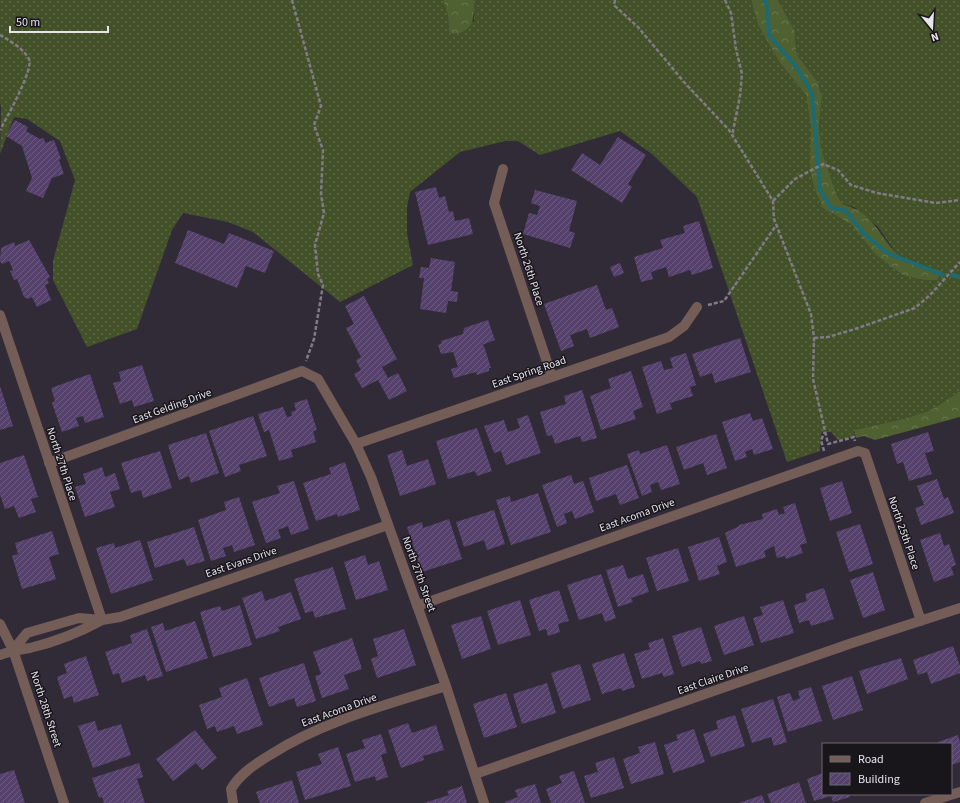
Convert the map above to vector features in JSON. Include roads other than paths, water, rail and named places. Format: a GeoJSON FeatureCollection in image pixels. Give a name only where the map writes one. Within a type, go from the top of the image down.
{"type":"FeatureCollection","features":[{"type":"Feature","properties":{"kind":"street","name":"North 26th Place"},"geometry":{"type":"LineString","coordinates":[[502,169],[494,203],[552,377]]}},
{"type":"Feature","properties":{"kind":"street","name":"East Spring Road"},"geometry":{"type":"LineString","coordinates":[[356,444],[670,337],[684,326],[697,307]]}},
{"type":"Feature","properties":{"kind":"street","name":"North 27th Place"},"geometry":{"type":"LineString","coordinates":[[0,315],[102,620]]}},
{"type":"Feature","properties":{"kind":"street","name":"East Gelding Drive"},"geometry":{"type":"LineString","coordinates":[[49,463],[302,371]]}},
{"type":"Feature","properties":{"kind":"street","name":"North 27th Street"},"geometry":{"type":"LineString","coordinates":[[302,371],[318,379],[356,444],[372,477],[446,686],[484,803]]}},
{"type":"Feature","properties":{"kind":"street","name":"East Acoma Drive"},"geometry":{"type":"LineString","coordinates":[[418,606],[827,461],[861,452]]}},
{"type":"Feature","properties":{"kind":"street","name":"North 25th Place"},"geometry":{"type":"LineString","coordinates":[[861,452],[921,621]]}},
{"type":"Feature","properties":{"kind":"street","name":"East Evans Drive"},"geometry":{"type":"LineString","coordinates":[[14,650],[27,632],[79,618],[102,620],[120,617],[388,525]]}},
{"type":"Feature","properties":{"kind":"street","name":"East Claire Drive"},"geometry":{"type":"LineString","coordinates":[[474,774],[960,608]]}},
{"type":"Feature","properties":{"kind":"street","name":"East Evans Drive"},"geometry":{"type":"LineString","coordinates":[[0,655],[14,650],[30,648],[82,630],[102,620]]}},
{"type":"Feature","properties":{"kind":"street","name":"North 28th Street"},"geometry":{"type":"LineString","coordinates":[[0,624],[14,650],[64,803]]}},
{"type":"Feature","properties":{"kind":"street","name":"East Acoma Drive"},"geometry":{"type":"LineString","coordinates":[[233,803],[231,789],[237,780],[259,762],[291,742],[325,726],[446,686]]}},
{"type":"Feature","properties":{"kind":"street"},"geometry":{"type":"LineString","coordinates":[[925,803],[950,795]]}},
{"type":"Feature","properties":{"kind":"waterway"},"geometry":{"type":"LineString","coordinates":[[764,0],[767,5],[769,35],[797,68],[812,93],[820,190],[831,208],[846,211],[864,234],[887,253],[943,275]]}},
{"type":"Feature","properties":{"kind":"waterway"},"geometry":{"type":"LineString","coordinates":[[952,275],[960,277]]}}]}
